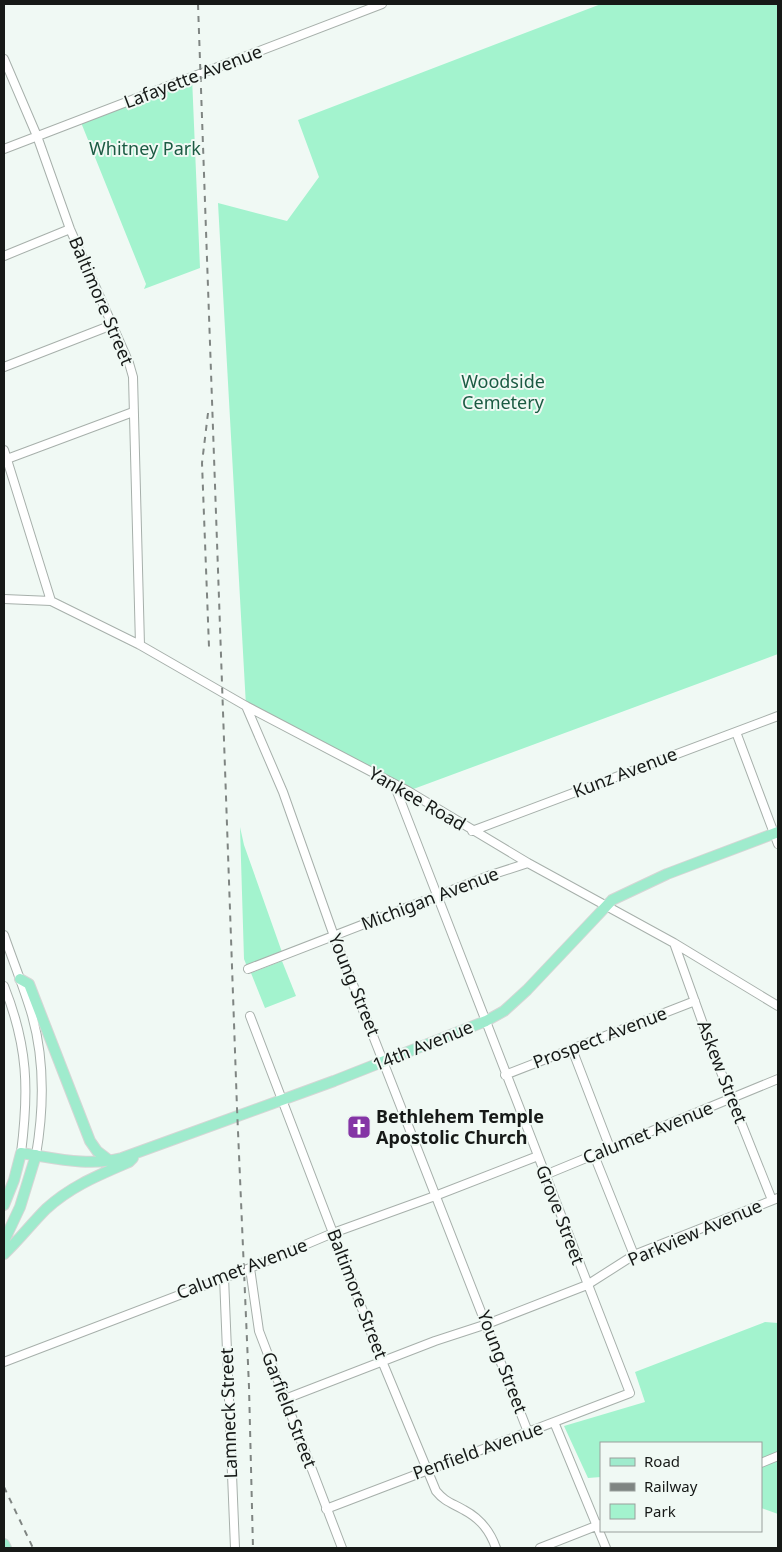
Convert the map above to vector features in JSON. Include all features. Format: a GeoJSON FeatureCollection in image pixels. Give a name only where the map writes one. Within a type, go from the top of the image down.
{"type":"FeatureCollection","features":[{"type":"Feature","properties":{"kind":"main road","name":"14th Avenue"},"geometry":{"type":"LineString","coordinates":[[21,1153],[78,1162],[110,1161],[137,1153],[385,1062],[486,1021],[504,1011],[527,990],[605,906],[619,895],[667,874],[777,837]]}},
{"type":"Feature","properties":{"kind":"main road"},"geometry":{"type":"LineString","coordinates":[[20,979],[29,984],[90,1141],[97,1151],[110,1161]]}},
{"type":"Feature","properties":{"kind":"main road"},"geometry":{"type":"LineString","coordinates":[[4,1205],[14,1180],[21,1153]]}},
{"type":"Feature","properties":{"kind":"main road"},"geometry":{"type":"LineString","coordinates":[[4,1254],[61,1197],[88,1180],[130,1162],[137,1153]]}},
{"type":"Feature","properties":{"kind":"main road"},"geometry":{"type":"LineString","coordinates":[[4,1241],[20,1207],[36,1155]]}},
{"type":"Feature","properties":{"kind":"main road"},"geometry":{"type":"LineString","coordinates":[[4,1544],[6,1548]]}},
{"type":"Feature","properties":{"kind":"street","name":"Lafayette Avenue"},"geometry":{"type":"LineString","coordinates":[[4,149],[382,4]]}},
{"type":"Feature","properties":{"kind":"street","name":"Baltimore Street"},"geometry":{"type":"LineString","coordinates":[[4,59],[37,136],[70,229],[133,378],[140,645]]}},
{"type":"Feature","properties":{"kind":"street"},"geometry":{"type":"LineString","coordinates":[[4,256],[70,229]]}},
{"type":"Feature","properties":{"kind":"street"},"geometry":{"type":"LineString","coordinates":[[4,367],[112,325]]}},
{"type":"Feature","properties":{"kind":"street"},"geometry":{"type":"LineString","coordinates":[[7,459],[133,412]]}},
{"type":"Feature","properties":{"kind":"street"},"geometry":{"type":"LineString","coordinates":[[4,450],[51,601],[4,599]]}},
{"type":"Feature","properties":{"kind":"street","name":"Yankee Road"},"geometry":{"type":"LineString","coordinates":[[51,601],[140,645],[246,706],[394,784],[528,863],[674,943],[778,1006]]}},
{"type":"Feature","properties":{"kind":"street","name":"Young Street"},"geometry":{"type":"LineString","coordinates":[[246,706],[283,792],[334,936],[385,1062],[435,1196],[528,1432]]}},
{"type":"Feature","properties":{"kind":"street","name":"Kunz Avenue"},"geometry":{"type":"LineString","coordinates":[[472,831],[778,716]]}},
{"type":"Feature","properties":{"kind":"street"},"geometry":{"type":"LineString","coordinates":[[736,732],[777,837]]}},
{"type":"Feature","properties":{"kind":"street","name":"Grove Street"},"geometry":{"type":"LineString","coordinates":[[394,784],[630,1393]]}},
{"type":"Feature","properties":{"kind":"street","name":"Michigan Avenue"},"geometry":{"type":"LineString","coordinates":[[248,969],[528,863]]}},
{"type":"Feature","properties":{"kind":"street"},"geometry":{"type":"LineString","coordinates":[[4,935],[32,1015],[42,1073],[42,1112],[36,1155]]}},
{"type":"Feature","properties":{"kind":"street","name":"Askew Street"},"geometry":{"type":"LineString","coordinates":[[674,943],[732,1099],[775,1199]]}},
{"type":"Feature","properties":{"kind":"street"},"geometry":{"type":"LineString","coordinates":[[4,986],[16,1022],[24,1060],[26,1101],[21,1153]]}},
{"type":"Feature","properties":{"kind":"street","name":"Prospect Avenue"},"geometry":{"type":"LineString","coordinates":[[506,1075],[695,1001]]}},
{"type":"Feature","properties":{"kind":"street","name":"Baltimore Street"},"geometry":{"type":"LineString","coordinates":[[250,1016],[382,1362],[426,1470],[436,1491],[443,1500],[465,1510],[484,1525],[496,1548]]}},
{"type":"Feature","properties":{"kind":"street"},"geometry":{"type":"LineString","coordinates":[[572,1048],[610,1148]]}},
{"type":"Feature","properties":{"kind":"street","name":"Calumet Avenue"},"geometry":{"type":"LineString","coordinates":[[545,1175],[778,1079]]}},
{"type":"Feature","properties":{"kind":"street"},"geometry":{"type":"LineString","coordinates":[[594,1155],[634,1255]]}},
{"type":"Feature","properties":{"kind":"street","name":"Calumet Avenue"},"geometry":{"type":"LineString","coordinates":[[4,1362],[250,1268],[333,1233],[538,1156]]}},
{"type":"Feature","properties":{"kind":"street","name":"Parkview Avenue"},"geometry":{"type":"LineString","coordinates":[[284,1398],[435,1341],[487,1324],[587,1285],[634,1255],[775,1199]]}},
{"type":"Feature","properties":{"kind":"street","name":"Garfield Street"},"geometry":{"type":"LineString","coordinates":[[250,1268],[259,1331],[342,1548]]}},
{"type":"Feature","properties":{"kind":"street","name":"Lamneck Street"},"geometry":{"type":"LineString","coordinates":[[224,1277],[235,1548]]}},
{"type":"Feature","properties":{"kind":"street","name":"Penfield Avenue"},"geometry":{"type":"LineString","coordinates":[[326,1509],[630,1393]]}},
{"type":"Feature","properties":{"kind":"street"},"geometry":{"type":"LineString","coordinates":[[540,1548],[599,1525],[554,1422]]}},
{"type":"Feature","properties":{"kind":"street"},"geometry":{"type":"LineString","coordinates":[[762,1463],[778,1456]]}},
{"type":"Feature","properties":{"kind":"street"},"geometry":{"type":"LineString","coordinates":[[601,1532],[606,1548]]}},
{"type":"Feature","properties":{"kind":"green space","name":"Woodside Cemetery"},"geometry":{"type":"Polygon","coordinates":[[[601,4],[778,4],[778,654],[408,791],[246,706],[218,203],[287,221],[319,177],[298,120],[601,4]]]}},
{"type":"Feature","properties":{"kind":"green space","name":"Whitney Park"},"geometry":{"type":"Polygon","coordinates":[[[192,77],[200,268],[144,289],[146,284],[80,120],[192,77]]]}},
{"type":"Feature","properties":{"kind":"green space"},"geometry":{"type":"Polygon","coordinates":[[[240,827],[244,845],[283,955],[248,969],[244,959],[240,827]]]}},
{"type":"Feature","properties":{"kind":"green space"},"geometry":{"type":"Polygon","coordinates":[[[282,961],[296,996],[265,1008],[251,973],[282,961]]]}},
{"type":"Feature","properties":{"kind":"green space"},"geometry":{"type":"Polygon","coordinates":[[[765,1322],[778,1323],[778,1514],[762,1508],[762,1442],[600,1442],[600,1477],[588,1478],[564,1426],[645,1402],[635,1372],[765,1322]]]}},
{"type":"Feature","properties":{"kind":"railway"},"geometry":{"type":"LineString","coordinates":[[198,4],[237,1108],[249,1387],[253,1548]]}},
{"type":"Feature","properties":{"kind":"railway"},"geometry":{"type":"LineString","coordinates":[[208,413],[202,463],[209,647]]}},
{"type":"Feature","properties":{"kind":"railway"},"geometry":{"type":"LineString","coordinates":[[4,1487],[33,1548]]}},
{"type":"Feature","properties":{"kind":"place","name":"Bethlehem Temple Apostolic Church"},"geometry":{"type":"Point","coordinates":[359,1127]}}]}
